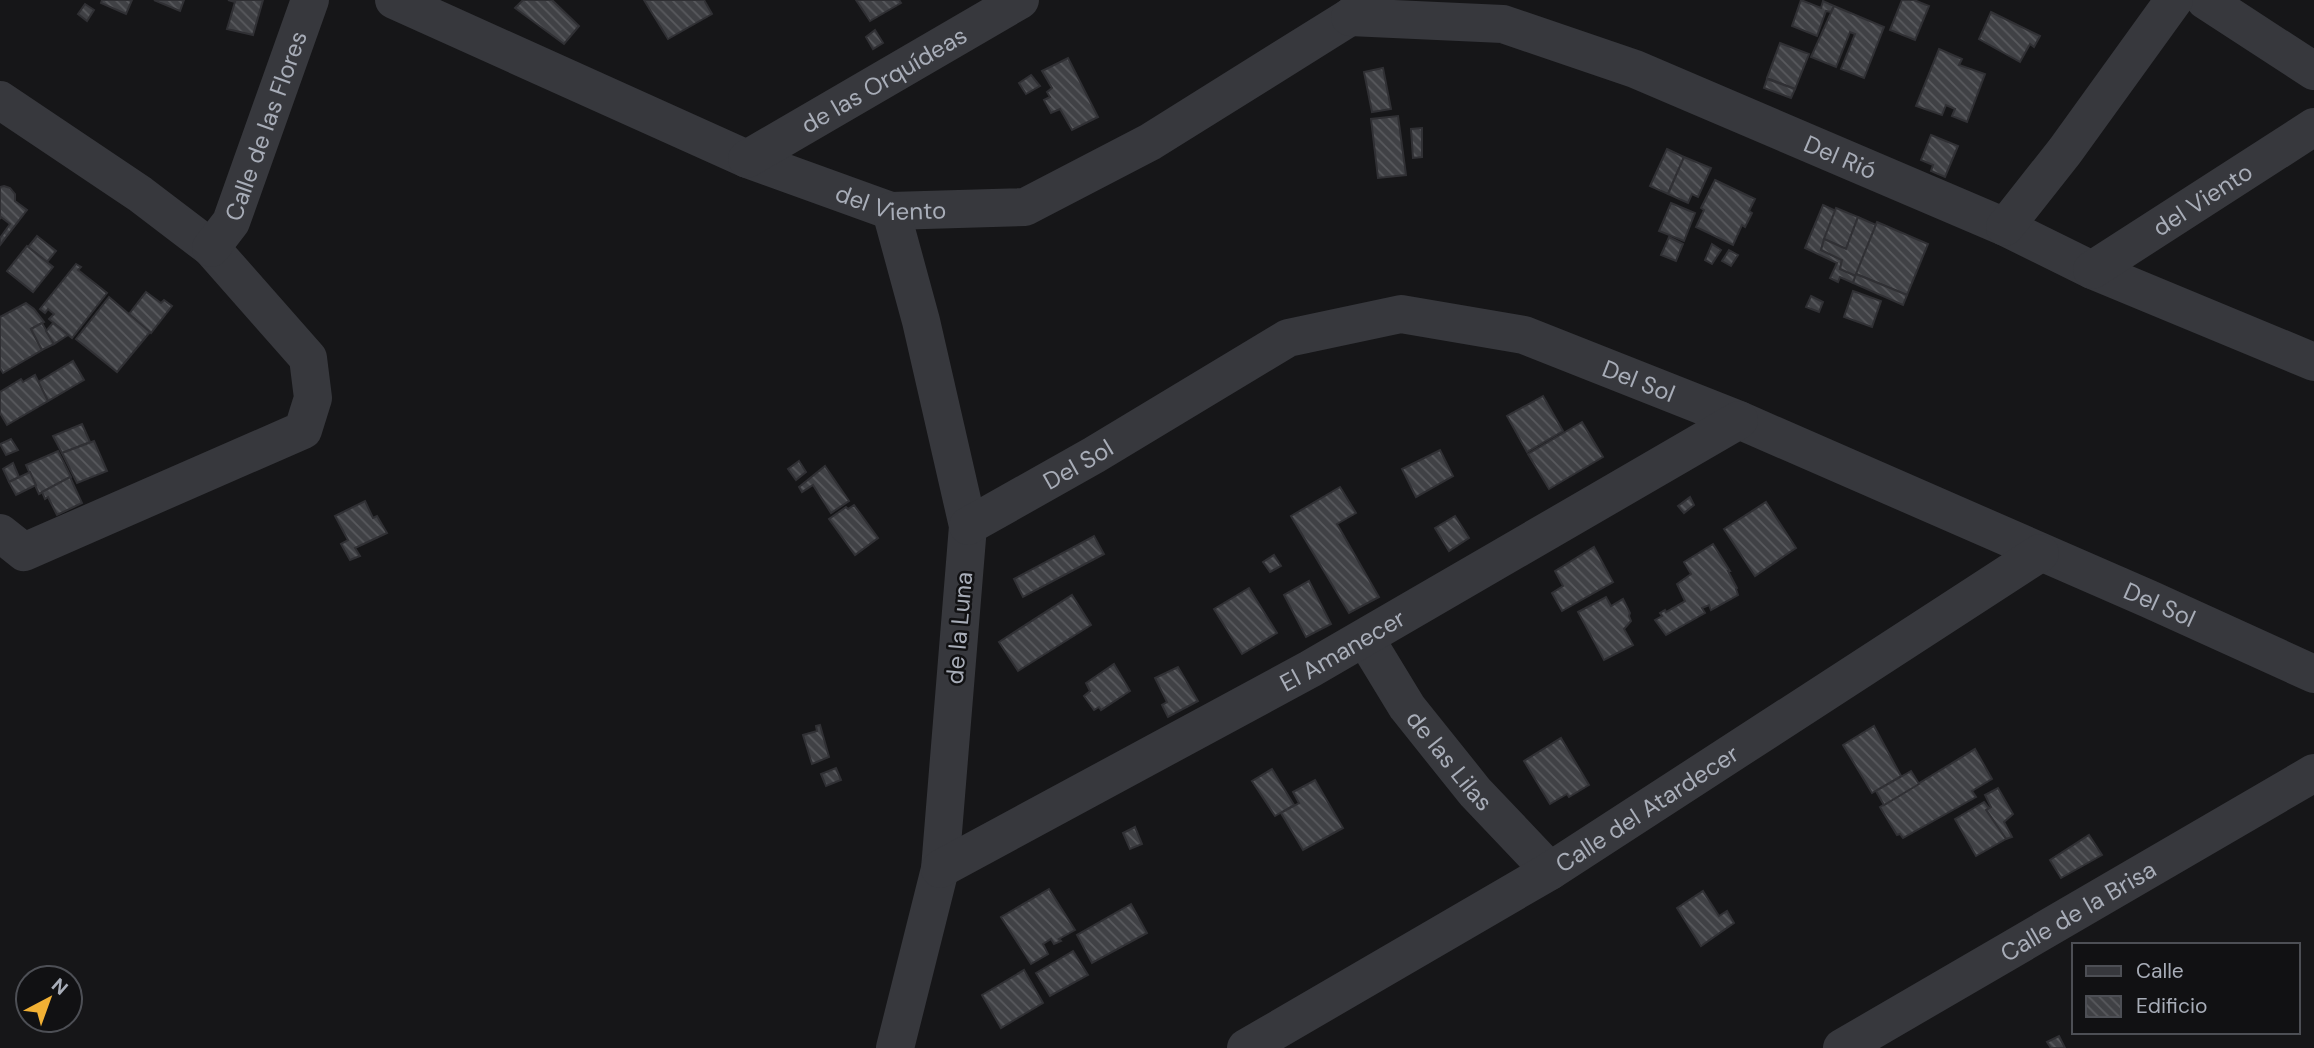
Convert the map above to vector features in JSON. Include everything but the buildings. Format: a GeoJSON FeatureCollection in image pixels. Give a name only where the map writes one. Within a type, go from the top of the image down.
{"type":"FeatureCollection","features":[{"type":"Feature","properties":{"kind":"street","name":"Calle de las Flores"},"geometry":{"type":"LineString","coordinates":[[211,248],[231,222],[310,0]]}},
{"type":"Feature","properties":{"kind":"street","name":"de las Orquídeas"},"geometry":{"type":"LineString","coordinates":[[747,159],[1020,0]]}},
{"type":"Feature","properties":{"kind":"street"},"geometry":{"type":"LineString","coordinates":[[2005,227],[2174,0]]}},
{"type":"Feature","properties":{"kind":"street"},"geometry":{"type":"LineString","coordinates":[[2205,0],[2314,71]]}},
{"type":"Feature","properties":{"kind":"street","name":"del Viento"},"geometry":{"type":"LineString","coordinates":[[419,4],[747,159],[891,211],[1025,207],[1150,142],[1361,8]]}},
{"type":"Feature","properties":{"kind":"street","name":"Del Rió"},"geometry":{"type":"LineString","coordinates":[[1361,8],[1503,24],[1635,69],[2005,227],[2092,270],[2314,362]]}},
{"type":"Feature","properties":{"kind":"street"},"geometry":{"type":"LineString","coordinates":[[0,100],[140,194],[211,248],[308,358],[313,398],[303,430],[24,552],[0,533]]}},
{"type":"Feature","properties":{"kind":"street","name":"del Viento"},"geometry":{"type":"LineString","coordinates":[[2092,270],[2314,127]]}},
{"type":"Feature","properties":{"kind":"street","name":"de la Luna"},"geometry":{"type":"LineString","coordinates":[[891,211],[921,321],[968,526],[940,869],[895,1048]]}},
{"type":"Feature","properties":{"kind":"street","name":"Del Sol"},"geometry":{"type":"LineString","coordinates":[[968,526],[1094,455],[1288,338],[1401,314],[1524,335],[1739,420],[2314,674]]}},
{"type":"Feature","properties":{"kind":"street","name":"El Amanecer"},"geometry":{"type":"LineString","coordinates":[[940,869],[1365,638],[1739,420]]}},
{"type":"Feature","properties":{"kind":"street","name":"Calle del Atardecer"},"geometry":{"type":"LineString","coordinates":[[1246,1048],[1550,871],[2040,553]]}},
{"type":"Feature","properties":{"kind":"street","name":"de las Lilas"},"geometry":{"type":"LineString","coordinates":[[1365,638],[1416,718],[1475,792],[1550,871]]}},
{"type":"Feature","properties":{"kind":"street","name":"Calle de la Brisa"},"geometry":{"type":"LineString","coordinates":[[1842,1048],[2314,773]]}}]}
